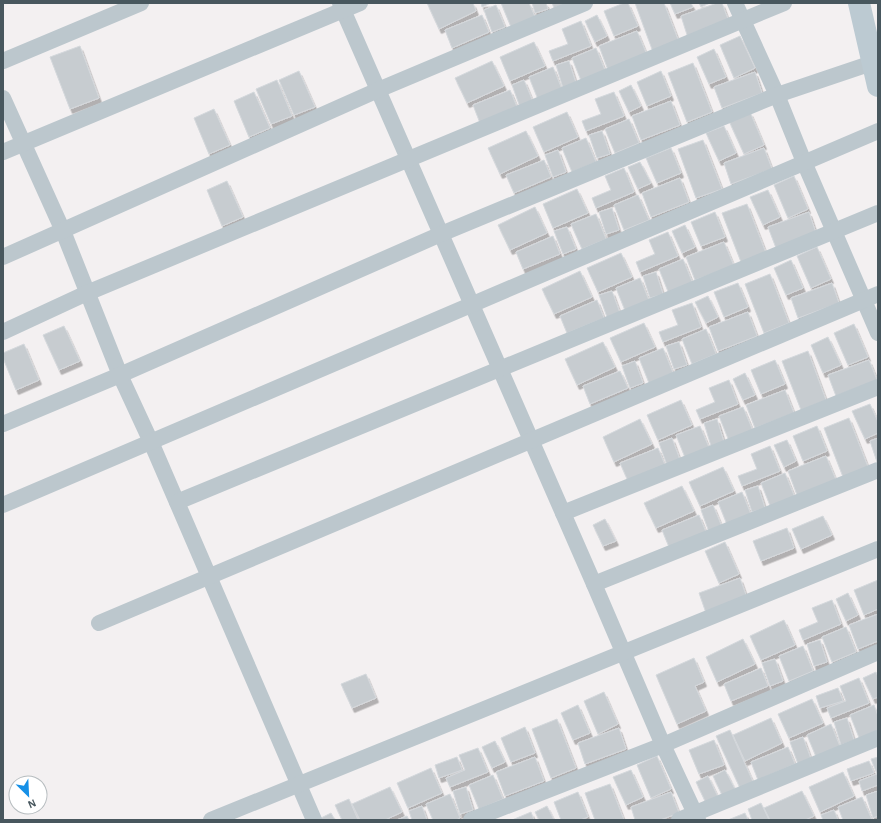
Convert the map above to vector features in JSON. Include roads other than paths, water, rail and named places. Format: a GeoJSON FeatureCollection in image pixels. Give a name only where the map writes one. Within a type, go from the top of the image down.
{"type":"FeatureCollection","features":[{"type":"Feature","properties":{"kind":"street"},"geometry":{"type":"LineString","coordinates":[[3,61],[141,3]]}},
{"type":"Feature","properties":{"kind":"street"},"geometry":{"type":"LineString","coordinates":[[3,152],[342,6],[360,3]]}},
{"type":"Feature","properties":{"kind":"street"},"geometry":{"type":"LineString","coordinates":[[3,257],[378,90],[585,3]]}},
{"type":"Feature","properties":{"kind":"street"},"geometry":{"type":"LineString","coordinates":[[735,3],[777,95],[834,232],[871,297],[878,333]]}},
{"type":"Feature","properties":{"kind":"street"},"geometry":{"type":"LineString","coordinates":[[3,332],[87,293],[784,3]]}},
{"type":"Feature","properties":{"kind":"street"},"geometry":{"type":"LineString","coordinates":[[860,3],[878,86]]}},
{"type":"Feature","properties":{"kind":"street"},"geometry":{"type":"LineString","coordinates":[[342,6],[624,652],[663,745],[696,817]]}},
{"type":"Feature","properties":{"kind":"street"},"geometry":{"type":"LineString","coordinates":[[3,424],[120,375],[441,234],[777,95],[872,63]]}},
{"type":"Feature","properties":{"kind":"street"},"geometry":{"type":"LineString","coordinates":[[3,98],[63,231],[120,375],[151,442],[314,820]]}},
{"type":"Feature","properties":{"kind":"street"},"geometry":{"type":"LineString","coordinates":[[3,505],[878,131]]}},
{"type":"Feature","properties":{"kind":"street"},"geometry":{"type":"LineString","coordinates":[[177,502],[878,213]]}},
{"type":"Feature","properties":{"kind":"street"},"geometry":{"type":"LineString","coordinates":[[99,622],[871,297]]}},
{"type":"Feature","properties":{"kind":"street"},"geometry":{"type":"LineString","coordinates":[[563,513],[878,387]]}},
{"type":"Feature","properties":{"kind":"street"},"geometry":{"type":"LineString","coordinates":[[594,584],[878,470]]}},
{"type":"Feature","properties":{"kind":"street"},"geometry":{"type":"LineString","coordinates":[[210,820],[878,549]]}},
{"type":"Feature","properties":{"kind":"street"},"geometry":{"type":"LineString","coordinates":[[470,820],[663,745],[878,652]]}},
{"type":"Feature","properties":{"kind":"street"},"geometry":{"type":"LineString","coordinates":[[679,820],[696,817],[878,738]]}}]}
